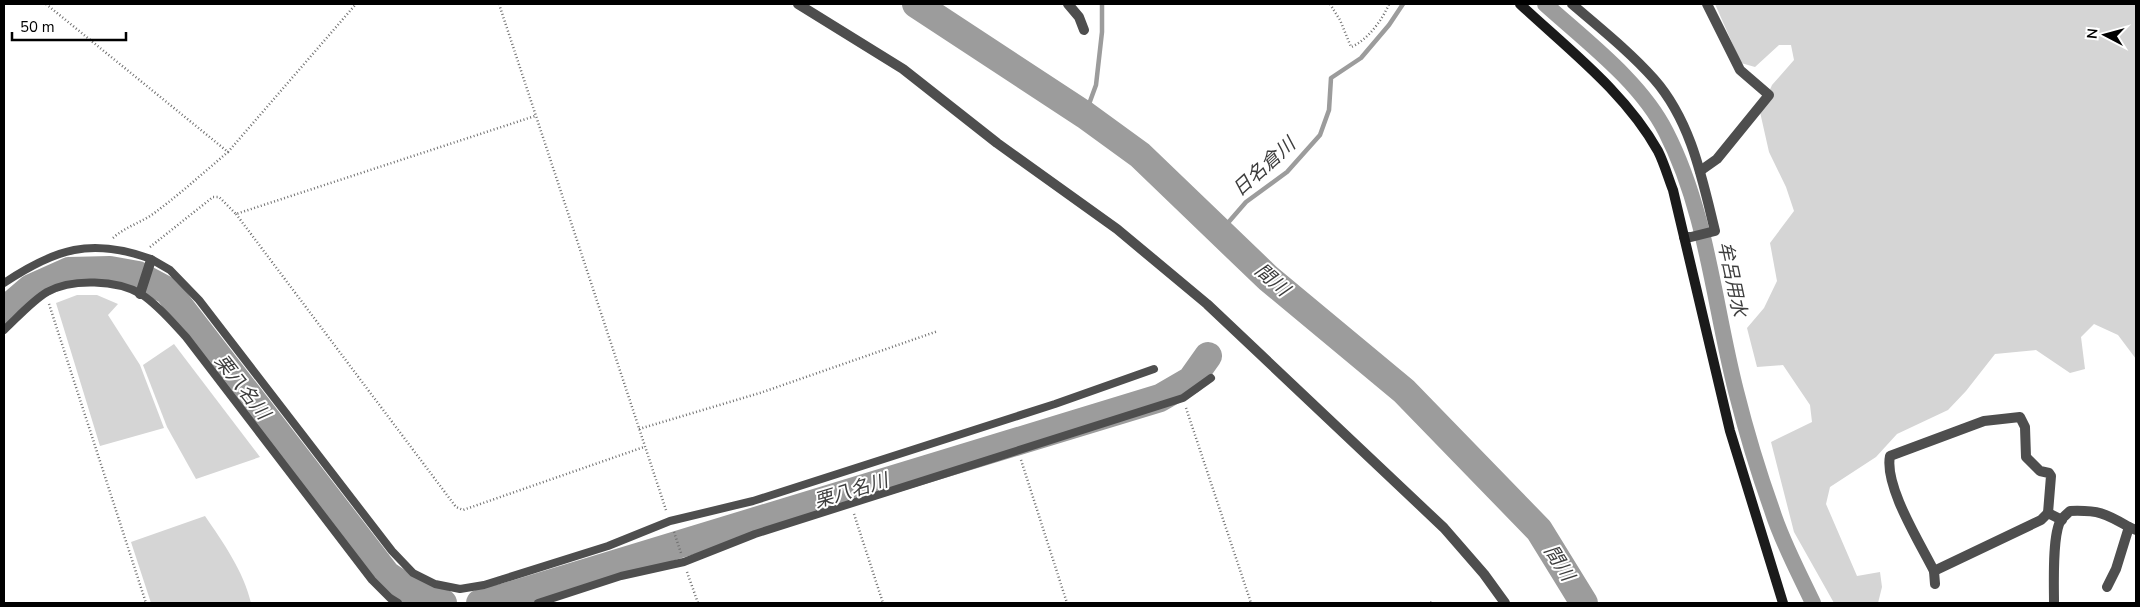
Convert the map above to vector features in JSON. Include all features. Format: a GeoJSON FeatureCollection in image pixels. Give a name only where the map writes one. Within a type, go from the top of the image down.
{"type":"FeatureCollection","features":[{"type":"Feature","properties":{"kind":"street"},"geometry":{"type":"LineString","coordinates":[[798,4],[903,69],[997,143],[1117,229],[1207,304],[1444,528],[1484,574],[1505,603]]}},
{"type":"Feature","properties":{"kind":"street"},"geometry":{"type":"LineString","coordinates":[[1068,4],[1078,17],[1084,30]]}},
{"type":"Feature","properties":{"kind":"street"},"geometry":{"type":"LineString","coordinates":[[1520,4],[1618,96],[1645,130],[1659,153],[1673,190],[1687,237],[1706,336],[1730,431],[1783,603]]}},
{"type":"Feature","properties":{"kind":"street"},"geometry":{"type":"LineString","coordinates":[[1572,4],[1654,80],[1673,107],[1688,137],[1700,171],[1715,231],[1687,237]]}},
{"type":"Feature","properties":{"kind":"street"},"geometry":{"type":"LineString","coordinates":[[1700,171],[1717,159],[1769,95],[1740,70],[1707,4]]}},
{"type":"Feature","properties":{"kind":"street"},"geometry":{"type":"LineString","coordinates":[[141,291],[149,260]]}},
{"type":"Feature","properties":{"kind":"street"},"geometry":{"type":"LineString","coordinates":[[1934,571],[2041,520],[2048,513],[2051,476],[2049,473],[2040,471],[2026,457],[2025,427],[2020,417],[1984,421],[1890,456],[1889,464],[1898,500],[1934,571],[1936,584]]}},
{"type":"Feature","properties":{"kind":"street"},"geometry":{"type":"LineString","coordinates":[[2054,603],[2058,529],[2062,520],[2070,511],[2092,510],[2108,515],[2133,529],[2107,586]]}},
{"type":"Feature","properties":{"kind":"street"},"geometry":{"type":"LineString","coordinates":[[2048,513],[2062,520]]}},
{"type":"Feature","properties":{"kind":"lane"},"geometry":{"type":"LineString","coordinates":[[4,283],[41,262],[66,251],[90,247],[112,248],[149,260],[170,270],[198,300],[392,551],[413,573],[434,584],[460,589],[484,585],[671,524],[753,501],[1072,398],[1154,369]]}},
{"type":"Feature","properties":{"kind":"lane"},"geometry":{"type":"LineString","coordinates":[[4,330],[46,293],[62,285],[84,282],[141,291],[186,337],[372,580],[390,598],[398,603]]}},
{"type":"Feature","properties":{"kind":"lane"},"geometry":{"type":"LineString","coordinates":[[538,603],[621,576],[683,559],[850,503],[1183,398],[1211,378]]}},
{"type":"Feature","properties":{"kind":"path"},"geometry":{"type":"LineString","coordinates":[[46,4],[228,152]]}},
{"type":"Feature","properties":{"kind":"path"},"geometry":{"type":"LineString","coordinates":[[112,248],[113,238],[121,231],[150,216],[228,152],[356,4]]}},
{"type":"Feature","properties":{"kind":"path"},"geometry":{"type":"LineString","coordinates":[[499,4],[644,447],[698,603]]}},
{"type":"Feature","properties":{"kind":"path"},"geometry":{"type":"LineString","coordinates":[[1330,4],[1340,20],[1351,47],[1357,45],[1368,35],[1387,10],[1389,4]]}},
{"type":"Feature","properties":{"kind":"path"},"geometry":{"type":"LineString","coordinates":[[236,214],[535,116]]}},
{"type":"Feature","properties":{"kind":"path"},"geometry":{"type":"LineString","coordinates":[[149,260],[150,247],[213,197],[220,197],[236,214],[456,507],[463,510],[644,447]]}},
{"type":"Feature","properties":{"kind":"path"},"geometry":{"type":"LineString","coordinates":[[46,293],[146,603]]}},
{"type":"Feature","properties":{"kind":"path"},"geometry":{"type":"LineString","coordinates":[[639,429],[760,393],[938,331]]}},
{"type":"Feature","properties":{"kind":"path"},"geometry":{"type":"LineString","coordinates":[[1183,398],[1251,603]]}},
{"type":"Feature","properties":{"kind":"path"},"geometry":{"type":"LineString","coordinates":[[1018,451],[1067,603]]}},
{"type":"Feature","properties":{"kind":"path"},"geometry":{"type":"LineString","coordinates":[[850,503],[883,603]]}},
{"type":"Feature","properties":{"kind":"shaded area"},"geometry":{"type":"Polygon","coordinates":[[[1715,4],[2136,4],[2136,359],[2118,335],[2094,324],[2081,337],[2085,369],[2070,373],[2036,350],[1995,354],[1966,391],[1948,410],[1897,434],[1876,457],[1830,487],[1826,504],[1857,576],[1880,572],[1882,587],[1878,603],[1834,603],[1794,532],[1771,442],[1812,422],[1810,405],[1783,365],[1757,367],[1747,328],[1764,308],[1777,281],[1770,243],[1794,211],[1786,187],[1769,152],[1760,112],[1772,85],[1794,60],[1791,45],[1779,45],[1755,67],[1741,63],[1715,4]]]}},
{"type":"Feature","properties":{"kind":"shaded area"},"geometry":{"type":"Polygon","coordinates":[[[77,295],[97,295],[118,304],[108,315],[140,365],[164,428],[100,446],[56,303],[77,295]]]}},
{"type":"Feature","properties":{"kind":"shaded area"},"geometry":{"type":"Polygon","coordinates":[[[174,344],[260,457],[196,479],[167,427],[143,365],[174,344]]]}},
{"type":"Feature","properties":{"kind":"shaded area"},"geometry":{"type":"Polygon","coordinates":[[[205,516],[238,569],[251,603],[151,603],[131,542],[205,516]]]}},
{"type":"Feature","properties":{"kind":"waterway","name":"間川"},"geometry":{"type":"LineString","coordinates":[[916,4],[1085,115],[1140,155],[1268,278],[1404,391],[1539,530],[1584,603]]}},
{"type":"Feature","properties":{"kind":"waterway"},"geometry":{"type":"LineString","coordinates":[[1085,115],[1096,85],[1102,32],[1102,4]]}},
{"type":"Feature","properties":{"kind":"waterway","name":"日名倉川"},"geometry":{"type":"LineString","coordinates":[[1220,232],[1246,202],[1287,172],[1320,135],[1329,110],[1331,78],[1361,58],[1389,25],[1403,4]]}},
{"type":"Feature","properties":{"kind":"waterway","name":"牟呂用水"},"geometry":{"type":"LineString","coordinates":[[1545,4],[1628,79],[1655,114],[1666,132],[1680,163],[1700,226],[1728,358],[1753,451],[1781,534],[1813,603]]}},
{"type":"Feature","properties":{"kind":"waterway","name":"栗八名川"},"geometry":{"type":"LineString","coordinates":[[4,311],[31,288],[69,271],[110,270],[138,275],[168,291],[387,575],[414,593],[443,603]]}},
{"type":"Feature","properties":{"kind":"waterway","name":"栗八名川"},"geometry":{"type":"LineString","coordinates":[[480,603],[509,596],[1160,398],[1191,380],[1208,356]]}}]}
